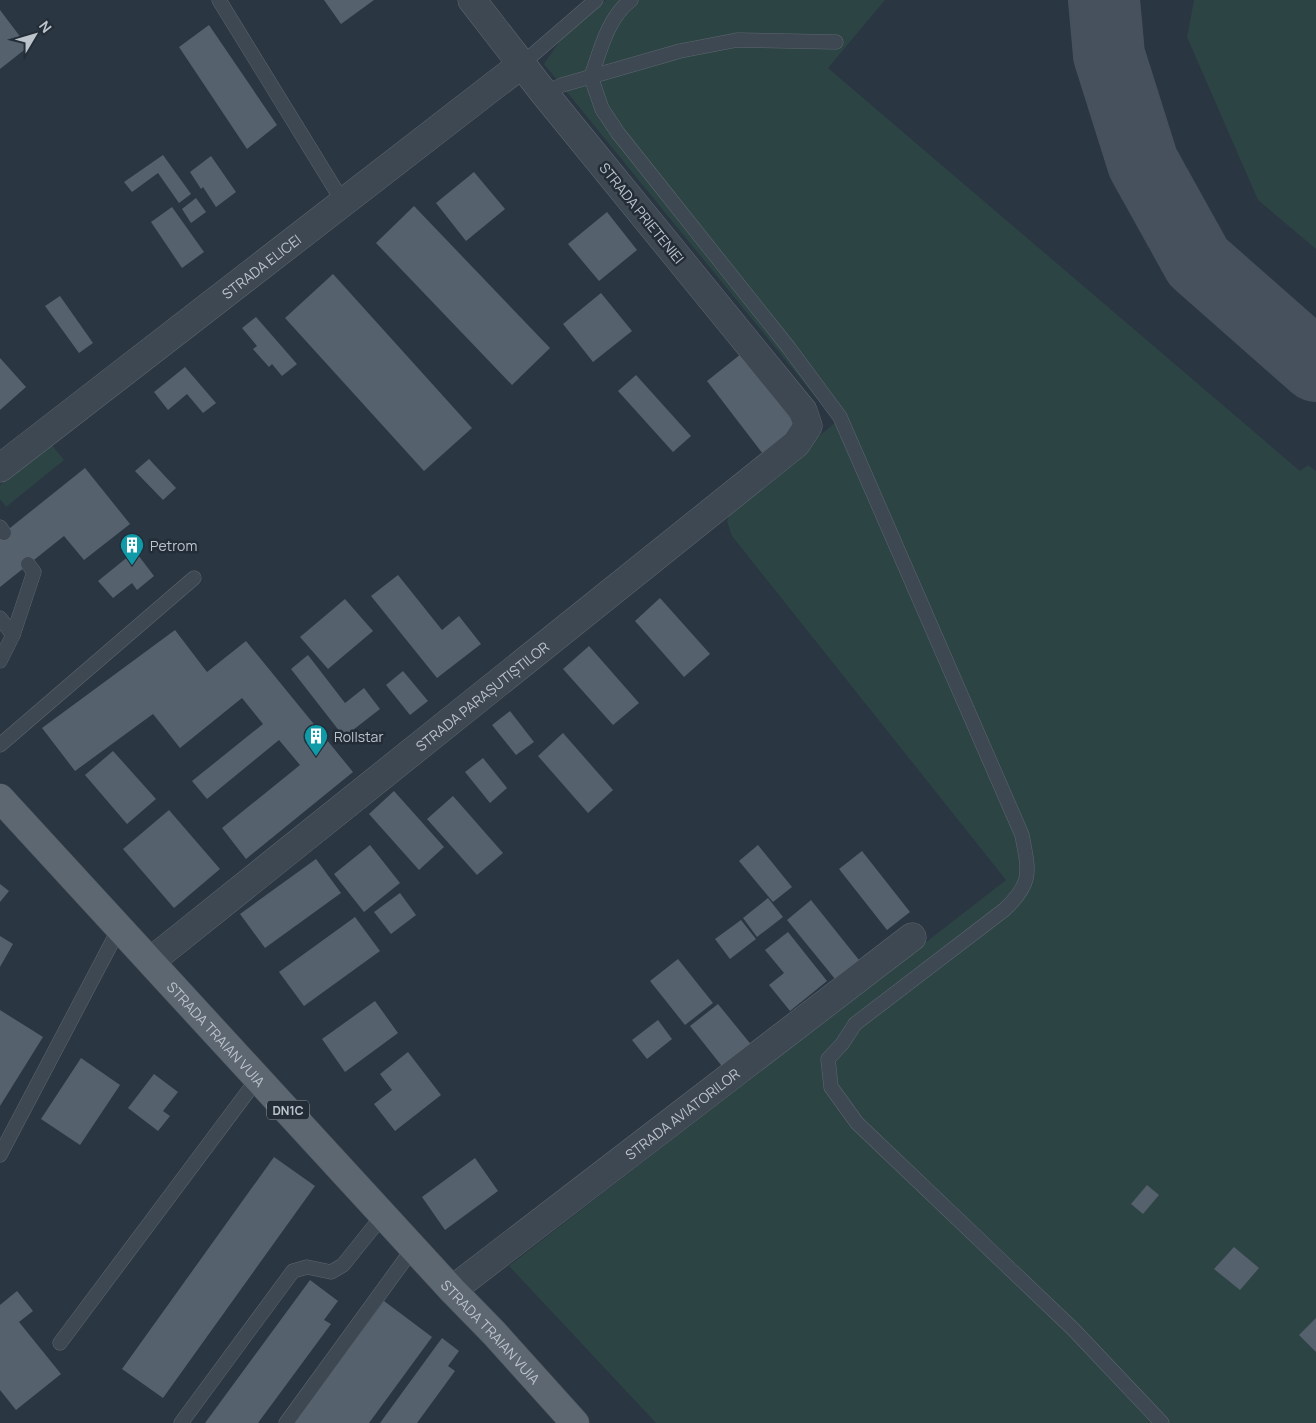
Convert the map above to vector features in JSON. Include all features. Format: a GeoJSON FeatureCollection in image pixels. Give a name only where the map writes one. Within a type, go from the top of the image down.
{"type":"FeatureCollection","features":[{"type":"Feature","properties":{"kind":"main road","name":"STRADA TRAIAN VUIA"},"geometry":{"type":"LineString","coordinates":[[0,798],[575,1423]]}},
{"type":"Feature","properties":{"kind":"street","name":"STRADA PRIETENIEI"},"geometry":{"type":"LineString","coordinates":[[472,0],[544,93],[803,411],[808,426]]}},
{"type":"Feature","properties":{"kind":"street","name":"STRADA ELICEI"},"geometry":{"type":"LineString","coordinates":[[0,468],[522,64]]}},
{"type":"Feature","properties":{"kind":"street","name":"STRADA PARAȘUTIȘTILOR"},"geometry":{"type":"LineString","coordinates":[[151,961],[796,444],[808,426]]}},
{"type":"Feature","properties":{"kind":"street","name":"STRADA AVIATORILOR"},"geometry":{"type":"LineString","coordinates":[[452,1290],[912,937]]}},
{"type":"Feature","properties":{"kind":"lane"},"geometry":{"type":"LineString","coordinates":[[219,0],[343,202]]}},
{"type":"Feature","properties":{"kind":"lane"},"geometry":{"type":"LineString","coordinates":[[522,64],[596,0]]}},
{"type":"Feature","properties":{"kind":"lane"},"geometry":{"type":"LineString","coordinates":[[631,0],[615,17],[591,76],[602,109],[618,133],[790,348],[840,417],[1022,835],[1027,861],[1027,878],[1018,896],[1004,910],[855,1024],[842,1044],[828,1059],[831,1087],[857,1123],[1073,1329],[1162,1423]]}},
{"type":"Feature","properties":{"kind":"lane"},"geometry":{"type":"LineString","coordinates":[[544,93],[591,76],[680,52],[737,40],[836,42]]}},
{"type":"Feature","properties":{"kind":"lane"},"geometry":{"type":"LineString","coordinates":[[0,661],[13,635],[34,572],[28,564]]}},
{"type":"Feature","properties":{"kind":"lane"},"geometry":{"type":"LineString","coordinates":[[0,745],[194,578]]}},
{"type":"Feature","properties":{"kind":"lane"},"geometry":{"type":"LineString","coordinates":[[0,618],[13,635]]}},
{"type":"Feature","properties":{"kind":"lane"},"geometry":{"type":"LineString","coordinates":[[0,1155],[120,927]]}},
{"type":"Feature","properties":{"kind":"lane"},"geometry":{"type":"LineString","coordinates":[[60,1343],[258,1078]]}},
{"type":"Feature","properties":{"kind":"lane"},"geometry":{"type":"LineString","coordinates":[[181,1423],[293,1272],[308,1267],[331,1272],[343,1265],[384,1214]]}},
{"type":"Feature","properties":{"kind":"lane"},"geometry":{"type":"LineString","coordinates":[[286,1423],[414,1247]]}},
{"type":"Feature","properties":{"kind":"green space"},"geometry":{"type":"Polygon","coordinates":[[[606,0],[885,0],[828,68],[1300,471],[1308,465],[1316,471],[1316,1423],[656,1423],[509,1266],[1006,880],[732,536],[727,521],[732,508],[836,422],[544,64],[567,30],[606,0]]]}},
{"type":"Feature","properties":{"kind":"green space"},"geometry":{"type":"Polygon","coordinates":[[[1194,0],[1316,0],[1316,249],[1258,200],[1187,37],[1194,0]]]}},
{"type":"Feature","properties":{"kind":"green space"},"geometry":{"type":"Polygon","coordinates":[[[51,444],[64,460],[6,507],[0,499],[0,485],[51,444]]]}},
{"type":"Feature","properties":{"kind":"building"},"geometry":{"type":"Polygon","coordinates":[[[324,0],[374,0],[341,24],[324,0]]]}},
{"type":"Feature","properties":{"kind":"building"},"geometry":{"type":"Polygon","coordinates":[[[0,10],[28,47],[0,69],[0,10]]]}},
{"type":"Feature","properties":{"kind":"building"},"geometry":{"type":"Polygon","coordinates":[[[209,25],[277,125],[247,149],[179,47],[209,25]]]}},
{"type":"Feature","properties":{"kind":"building"},"geometry":{"type":"Polygon","coordinates":[[[163,155],[191,194],[179,203],[158,173],[132,192],[124,182],[163,155]]]}},
{"type":"Feature","properties":{"kind":"building"},"geometry":{"type":"Polygon","coordinates":[[[211,156],[236,192],[216,207],[190,172],[211,156]]]}},
{"type":"Feature","properties":{"kind":"building"},"geometry":{"type":"Polygon","coordinates":[[[474,172],[505,209],[466,241],[436,203],[474,172]]]}},
{"type":"Feature","properties":{"kind":"building"},"geometry":{"type":"Polygon","coordinates":[[[196,198],[206,212],[191,223],[182,209],[196,198]]]}},
{"type":"Feature","properties":{"kind":"building"},"geometry":{"type":"Polygon","coordinates":[[[414,206],[550,348],[512,385],[376,243],[414,206]]]}},
{"type":"Feature","properties":{"kind":"building"},"geometry":{"type":"Polygon","coordinates":[[[172,207],[204,252],[182,268],[151,222],[172,207]]]}},
{"type":"Feature","properties":{"kind":"building"},"geometry":{"type":"Polygon","coordinates":[[[607,212],[637,250],[599,281],[568,244],[607,212]]]}},
{"type":"Feature","properties":{"kind":"building"},"geometry":{"type":"Polygon","coordinates":[[[333,274],[472,428],[424,471],[285,318],[333,274]]]}},
{"type":"Feature","properties":{"kind":"building"},"geometry":{"type":"Polygon","coordinates":[[[601,293],[632,331],[593,362],[563,324],[601,293]]]}},
{"type":"Feature","properties":{"kind":"building"},"geometry":{"type":"Polygon","coordinates":[[[60,296],[93,343],[79,353],[45,306],[60,296]]]}},
{"type":"Feature","properties":{"kind":"building"},"geometry":{"type":"Polygon","coordinates":[[[256,317],[297,364],[282,376],[272,364],[269,367],[253,349],[257,346],[242,328],[256,317]]]}},
{"type":"Feature","properties":{"kind":"building"},"geometry":{"type":"Polygon","coordinates":[[[741,354],[797,427],[763,454],[707,381],[741,354]]]}},
{"type":"Feature","properties":{"kind":"building"},"geometry":{"type":"Polygon","coordinates":[[[0,358],[26,387],[0,410],[0,358]]]}},
{"type":"Feature","properties":{"kind":"building"},"geometry":{"type":"Polygon","coordinates":[[[185,367],[216,403],[203,413],[187,394],[168,410],[154,392],[185,367]]]}},
{"type":"Feature","properties":{"kind":"building"},"geometry":{"type":"Polygon","coordinates":[[[636,375],[691,436],[673,452],[618,391],[636,375]]]}},
{"type":"Feature","properties":{"kind":"building"},"geometry":{"type":"Polygon","coordinates":[[[149,459],[176,488],[163,500],[135,471],[149,459]]]}},
{"type":"Feature","properties":{"kind":"building","name":"Petrom"},"geometry":{"type":"Polygon","coordinates":[[[85,468],[130,524],[84,560],[64,536],[0,587],[0,536],[85,468]]]}},
{"type":"Feature","properties":{"kind":"building","name":"Petrom"},"geometry":{"type":"Polygon","coordinates":[[[135,551],[154,576],[137,590],[132,583],[113,598],[98,581],[135,551]]]}},
{"type":"Feature","properties":{"kind":"building"},"geometry":{"type":"Polygon","coordinates":[[[398,575],[442,630],[459,616],[481,644],[437,678],[371,596],[398,575]]]}},
{"type":"Feature","properties":{"kind":"building"},"geometry":{"type":"Polygon","coordinates":[[[660,598],[710,654],[684,677],[635,621],[660,598]]]}},
{"type":"Feature","properties":{"kind":"building"},"geometry":{"type":"Polygon","coordinates":[[[345,599],[373,631],[328,669],[300,637],[345,599]]]}},
{"type":"Feature","properties":{"kind":"building","name":"Rollstar"},"geometry":{"type":"Polygon","coordinates":[[[175,630],[207,672],[246,641],[353,772],[246,859],[222,828],[300,765],[279,740],[207,799],[192,781],[263,724],[242,698],[180,748],[153,714],[75,771],[42,728],[175,630]]]}},
{"type":"Feature","properties":{"kind":"building"},"geometry":{"type":"Polygon","coordinates":[[[589,646],[639,703],[613,725],[563,669],[589,646]]]}},
{"type":"Feature","properties":{"kind":"building"},"geometry":{"type":"Polygon","coordinates":[[[308,655],[345,703],[364,688],[380,709],[344,737],[291,669],[308,655]]]}},
{"type":"Feature","properties":{"kind":"building"},"geometry":{"type":"Polygon","coordinates":[[[403,671],[428,701],[410,715],[386,685],[403,671]]]}},
{"type":"Feature","properties":{"kind":"building"},"geometry":{"type":"Polygon","coordinates":[[[510,711],[534,742],[516,755],[492,725],[510,711]]]}},
{"type":"Feature","properties":{"kind":"building"},"geometry":{"type":"Polygon","coordinates":[[[563,733],[613,790],[588,813],[538,756],[563,733]]]}},
{"type":"Feature","properties":{"kind":"building"},"geometry":{"type":"Polygon","coordinates":[[[113,751],[156,799],[127,824],[85,775],[113,751]]]}},
{"type":"Feature","properties":{"kind":"building"},"geometry":{"type":"Polygon","coordinates":[[[483,758],[507,788],[490,803],[465,772],[483,758]]]}},
{"type":"Feature","properties":{"kind":"building"},"geometry":{"type":"Polygon","coordinates":[[[394,791],[444,847],[419,870],[369,814],[394,791]]]}},
{"type":"Feature","properties":{"kind":"building"},"geometry":{"type":"Polygon","coordinates":[[[453,796],[503,853],[477,875],[427,819],[453,796]]]}},
{"type":"Feature","properties":{"kind":"building"},"geometry":{"type":"Polygon","coordinates":[[[169,810],[220,869],[174,908],[123,849],[169,810]]]}},
{"type":"Feature","properties":{"kind":"building"},"geometry":{"type":"Polygon","coordinates":[[[370,845],[400,883],[364,912],[334,874],[370,845]]]}},
{"type":"Feature","properties":{"kind":"building"},"geometry":{"type":"Polygon","coordinates":[[[758,845],[792,887],[773,902],[739,861],[758,845]]]}},
{"type":"Feature","properties":{"kind":"building"},"geometry":{"type":"Polygon","coordinates":[[[862,851],[910,912],[887,930],[839,869],[862,851]]]}},
{"type":"Feature","properties":{"kind":"building"},"geometry":{"type":"Polygon","coordinates":[[[316,859],[341,893],[265,948],[240,914],[316,859]]]}},
{"type":"Feature","properties":{"kind":"building"},"geometry":{"type":"Polygon","coordinates":[[[0,884],[9,891],[0,902],[0,884]]]}},
{"type":"Feature","properties":{"kind":"building"},"geometry":{"type":"Polygon","coordinates":[[[400,893],[416,915],[391,934],[374,912],[400,893]]]}},
{"type":"Feature","properties":{"kind":"building"},"geometry":{"type":"Polygon","coordinates":[[[768,898],[783,917],[757,937],[743,918],[768,898]]]}},
{"type":"Feature","properties":{"kind":"building"},"geometry":{"type":"Polygon","coordinates":[[[811,900],[859,960],[835,979],[787,920],[811,900]]]}},
{"type":"Feature","properties":{"kind":"building"},"geometry":{"type":"Polygon","coordinates":[[[355,917],[380,951],[304,1006],[279,972],[355,917]]]}},
{"type":"Feature","properties":{"kind":"building"},"geometry":{"type":"Polygon","coordinates":[[[741,920],[756,939],[730,959],[715,939],[741,920]]]}},
{"type":"Feature","properties":{"kind":"building"},"geometry":{"type":"Polygon","coordinates":[[[788,932],[827,981],[790,1011],[769,985],[784,973],[765,950],[788,932]]]}},
{"type":"Feature","properties":{"kind":"building"},"geometry":{"type":"Polygon","coordinates":[[[0,936],[13,944],[0,967],[0,936]]]}},
{"type":"Feature","properties":{"kind":"building"},"geometry":{"type":"Polygon","coordinates":[[[678,959],[713,1003],[685,1025],[650,981],[678,959]]]}},
{"type":"Feature","properties":{"kind":"building"},"geometry":{"type":"Polygon","coordinates":[[[375,1001],[398,1033],[345,1072],[322,1039],[375,1001]]]}},
{"type":"Feature","properties":{"kind":"building"},"geometry":{"type":"Polygon","coordinates":[[[718,1004],[753,1047],[725,1070],[690,1026],[718,1004]]]}},
{"type":"Feature","properties":{"kind":"building"},"geometry":{"type":"Polygon","coordinates":[[[0,1010],[43,1037],[0,1106],[0,1010]]]}},
{"type":"Feature","properties":{"kind":"building"},"geometry":{"type":"Polygon","coordinates":[[[658,1020],[672,1039],[647,1059],[632,1040],[658,1020]]]}},
{"type":"Feature","properties":{"kind":"building"},"geometry":{"type":"Polygon","coordinates":[[[408,1052],[441,1095],[395,1131],[374,1104],[392,1090],[380,1074],[408,1052]]]}},
{"type":"Feature","properties":{"kind":"building"},"geometry":{"type":"Polygon","coordinates":[[[81,1058],[120,1085],[80,1145],[41,1119],[81,1058]]]}},
{"type":"Feature","properties":{"kind":"building"},"geometry":{"type":"Polygon","coordinates":[[[154,1074],[178,1092],[163,1111],[170,1116],[158,1131],[128,1108],[154,1074]]]}},
{"type":"Feature","properties":{"kind":"building"},"geometry":{"type":"Polygon","coordinates":[[[274,1157],[315,1186],[163,1398],[122,1369],[274,1157]]]}},
{"type":"Feature","properties":{"kind":"building"},"geometry":{"type":"Polygon","coordinates":[[[475,1158],[498,1191],[445,1230],[422,1197],[475,1158]]]}},
{"type":"Feature","properties":{"kind":"building"},"geometry":{"type":"Polygon","coordinates":[[[1147,1185],[1159,1195],[1143,1214],[1131,1204],[1147,1185]]]}},
{"type":"Feature","properties":{"kind":"building"},"geometry":{"type":"Polygon","coordinates":[[[1234,1247],[1259,1268],[1240,1290],[1214,1269],[1234,1247]]]}},
{"type":"Feature","properties":{"kind":"building"},"geometry":{"type":"Polygon","coordinates":[[[310,1280],[338,1301],[324,1320],[331,1324],[258,1423],[205,1423],[310,1280]]]}},
{"type":"Feature","properties":{"kind":"building"},"geometry":{"type":"Polygon","coordinates":[[[17,1291],[33,1311],[19,1322],[61,1374],[16,1410],[0,1390],[0,1305],[17,1291]]]}},
{"type":"Feature","properties":{"kind":"building"},"geometry":{"type":"Polygon","coordinates":[[[384,1301],[432,1337],[369,1423],[294,1423],[384,1301]]]}},
{"type":"Feature","properties":{"kind":"building"},"geometry":{"type":"Polygon","coordinates":[[[1316,1318],[1316,1352],[1299,1335],[1316,1318]]]}},
{"type":"Feature","properties":{"kind":"building"},"geometry":{"type":"Polygon","coordinates":[[[442,1338],[459,1351],[448,1366],[455,1371],[417,1423],[380,1423],[442,1338]]]}},
{"type":"Feature","properties":{"kind":"taxiway"},"geometry":{"type":"LineString","coordinates":[[1104,0],[1109,55],[1143,163],[1198,262],[1316,366]]}},
{"type":"Feature","properties":{"kind":"place","name":"Petrom"},"geometry":{"type":"Point","coordinates":[132,566]}},
{"type":"Feature","properties":{"kind":"place","name":"Rollstar"},"geometry":{"type":"Point","coordinates":[316,757]}}]}
